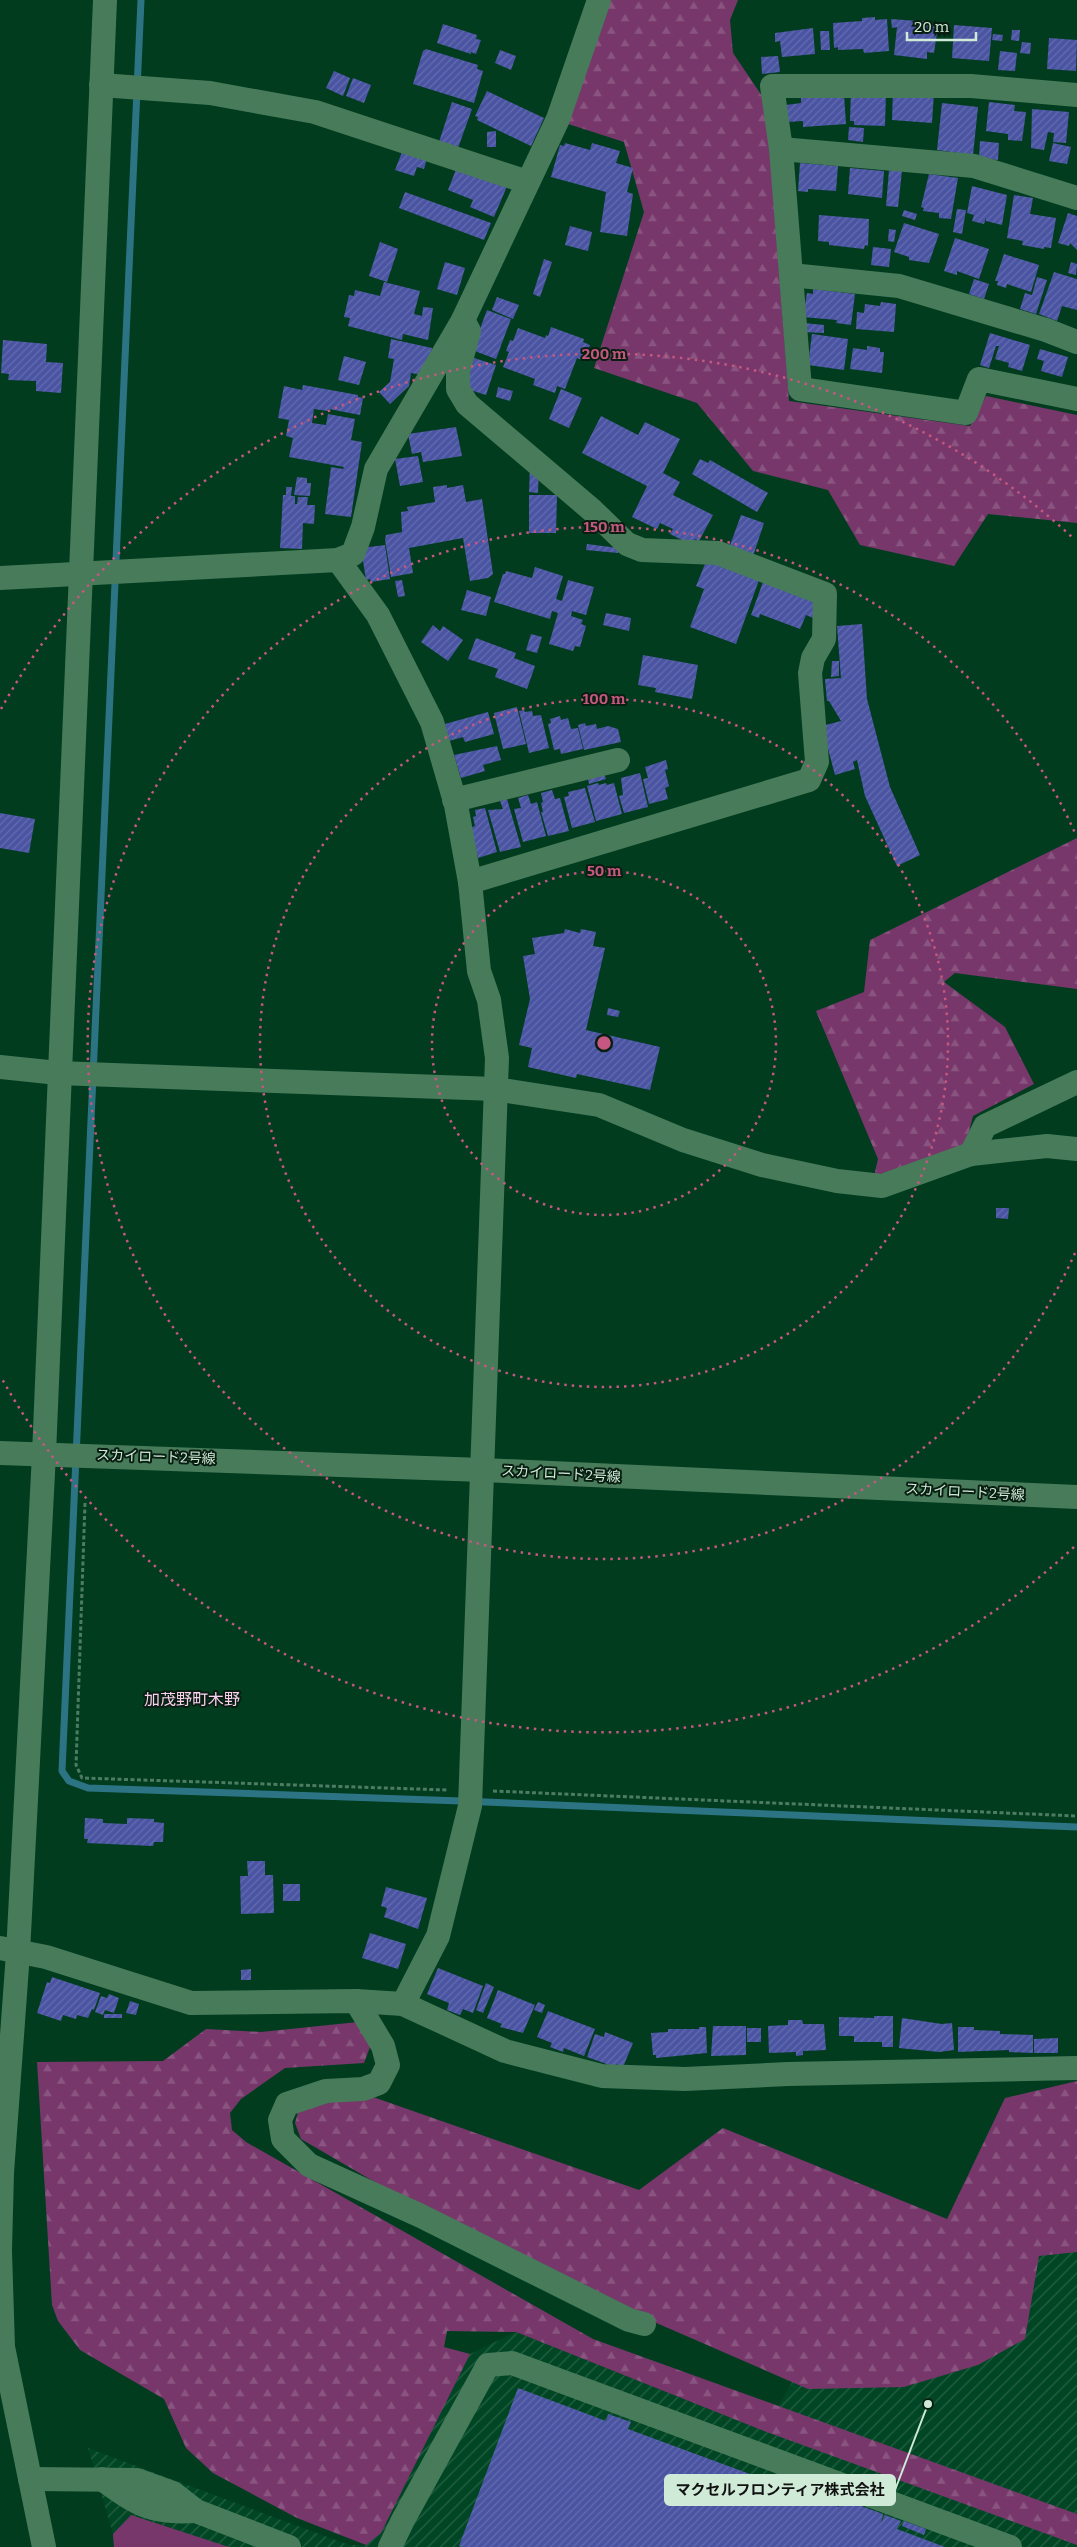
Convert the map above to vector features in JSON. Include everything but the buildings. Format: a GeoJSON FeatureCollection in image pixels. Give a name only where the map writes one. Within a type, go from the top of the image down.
{"type":"FeatureCollection","features":[{"type":"Feature","properties":{"kind":"street"},"geometry":{"type":"LineString","coordinates":[[44,2547],[3,2347],[0,2250],[9,1951],[55,1454],[58,1073],[81,576],[104,0]]}},
{"type":"Feature","properties":{"kind":"street"},"geometry":{"type":"LineString","coordinates":[[0,578],[81,576],[338,560],[353,554],[363,527],[376,469],[463,320],[558,119],[599,0]]}},
{"type":"Feature","properties":{"kind":"street"},"geometry":{"type":"LineString","coordinates":[[101,85],[210,93],[315,112],[527,182]]}},
{"type":"Feature","properties":{"kind":"street"},"geometry":{"type":"LineString","coordinates":[[1077,95],[971,86],[772,86],[781,149],[800,390],[966,413],[979,379],[1077,399]]}},
{"type":"Feature","properties":{"kind":"street"},"geometry":{"type":"LineString","coordinates":[[781,149],[974,166],[1077,198]]}},
{"type":"Feature","properties":{"kind":"street"},"geometry":{"type":"LineString","coordinates":[[791,275],[898,286],[1046,330],[1077,342]]}},
{"type":"Feature","properties":{"kind":"street"},"geometry":{"type":"LineString","coordinates":[[463,320],[469,331],[458,371],[458,390],[467,404],[594,511],[627,544],[642,550],[718,553],[825,594],[824,639],[813,658],[810,673],[817,762],[809,780],[470,882]]}},
{"type":"Feature","properties":{"kind":"street"},"geometry":{"type":"LineString","coordinates":[[338,560],[378,615],[432,722],[454,800],[470,882],[479,971],[489,1000],[497,1058],[471,1798],[438,1936],[404,2004]]}},
{"type":"Feature","properties":{"kind":"street"},"geometry":{"type":"LineString","coordinates":[[454,800],[618,760]]}},
{"type":"Feature","properties":{"kind":"street"},"geometry":{"type":"LineString","coordinates":[[0,1067],[58,1073],[495,1088],[599,1105],[683,1140],[762,1164],[837,1181],[882,1186],[971,1154],[1047,1146],[1077,1149]]}},
{"type":"Feature","properties":{"kind":"street"},"geometry":{"type":"LineString","coordinates":[[971,1154],[985,1126],[1077,1082]]}},
{"type":"Feature","properties":{"kind":"street","name":"スカイロード2号線"},"geometry":{"type":"LineString","coordinates":[[0,1453],[483,1470],[1077,1497]]}},
{"type":"Feature","properties":{"kind":"street"},"geometry":{"type":"LineString","coordinates":[[9,1951],[46,1957],[191,2003],[356,2001],[404,2004],[505,2051],[602,2076],[685,2079],[788,2074],[1077,2068]]}},
{"type":"Feature","properties":{"kind":"street"},"geometry":{"type":"LineString","coordinates":[[356,2001],[382,2046],[388,2065],[379,2083],[362,2089],[326,2091],[287,2104],[280,2120],[283,2139],[309,2165],[421,2216],[629,2320],[644,2324]]}},
{"type":"Feature","properties":{"kind":"street"},"geometry":{"type":"LineString","coordinates":[[390,2547],[402,2520],[488,2365],[512,2362],[1010,2547]]}},
{"type":"Feature","properties":{"kind":"street"},"geometry":{"type":"LineString","coordinates":[[30,2479],[102,2479],[134,2502],[168,2513],[196,2512],[290,2547]]}},
{"type":"Feature","properties":{"kind":"path"},"geometry":{"type":"LineString","coordinates":[[85,1503],[76,1766],[82,1778],[471,1798],[1077,1816]]}},
{"type":"Feature","properties":{"kind":"shaded area"},"geometry":{"type":"Polygon","coordinates":[[[1077,2237],[1077,2547],[114,2547],[113,2534],[88,2448],[349,2545],[366,2545],[381,2532],[470,2354],[516,2332],[764,2431],[795,2377],[1032,2239],[1077,2237]]]}},
{"type":"Feature","properties":{"kind":"green space"},"geometry":{"type":"Polygon","coordinates":[[[603,0],[738,0],[730,20],[733,53],[762,96],[767,113],[789,401],[970,426],[986,396],[1077,415],[1077,523],[988,514],[954,566],[860,545],[828,490],[753,471],[697,403],[594,368],[644,212],[624,142],[562,122],[603,0]]]}},
{"type":"Feature","properties":{"kind":"green space"},"geometry":{"type":"Polygon","coordinates":[[[1077,838],[1077,989],[955,973],[944,982],[1005,1027],[1034,1084],[973,1116],[965,1147],[874,1176],[878,1159],[816,1011],[864,992],[870,940],[1077,838]]]}},
{"type":"Feature","properties":{"kind":"green space"},"geometry":{"type":"Polygon","coordinates":[[[358,2022],[370,2047],[364,2063],[285,2068],[241,2099],[230,2113],[232,2130],[246,2142],[593,2339],[1077,2514],[1077,2545],[764,2431],[516,2332],[447,2331],[444,2347],[470,2354],[381,2533],[366,2545],[297,2518],[213,2473],[186,2448],[164,2399],[80,2350],[58,2321],[52,2305],[37,2062],[163,2061],[206,2029],[261,2032],[358,2022]]]}},
{"type":"Feature","properties":{"kind":"green space"},"geometry":{"type":"Polygon","coordinates":[[[1077,2081],[1077,2252],[1039,2256],[1025,2339],[978,2365],[904,2387],[808,2389],[500,2255],[301,2139],[295,2123],[300,2105],[373,2097],[639,2190],[723,2128],[947,2219],[1005,2098],[1077,2081]]]}},
{"type":"Feature","properties":{"kind":"green space"},"geometry":{"type":"Polygon","coordinates":[[[131,2515],[229,2547],[114,2547],[113,2534],[131,2515]]]}},
{"type":"Feature","properties":{"kind":"waterway"},"geometry":{"type":"LineString","coordinates":[[141,0],[62,1771],[69,1781],[88,1788],[461,1801],[1077,1827]]}},
{"type":"Feature","properties":{"kind":"place","name":"マクセルフロンティア株式会社"},"geometry":{"type":"Point","coordinates":[928,2404]}},
{"type":"Feature","properties":{"kind":"district","name":"加茂野町木野"},"geometry":{"type":"Point","coordinates":[192,1699]}}]}
